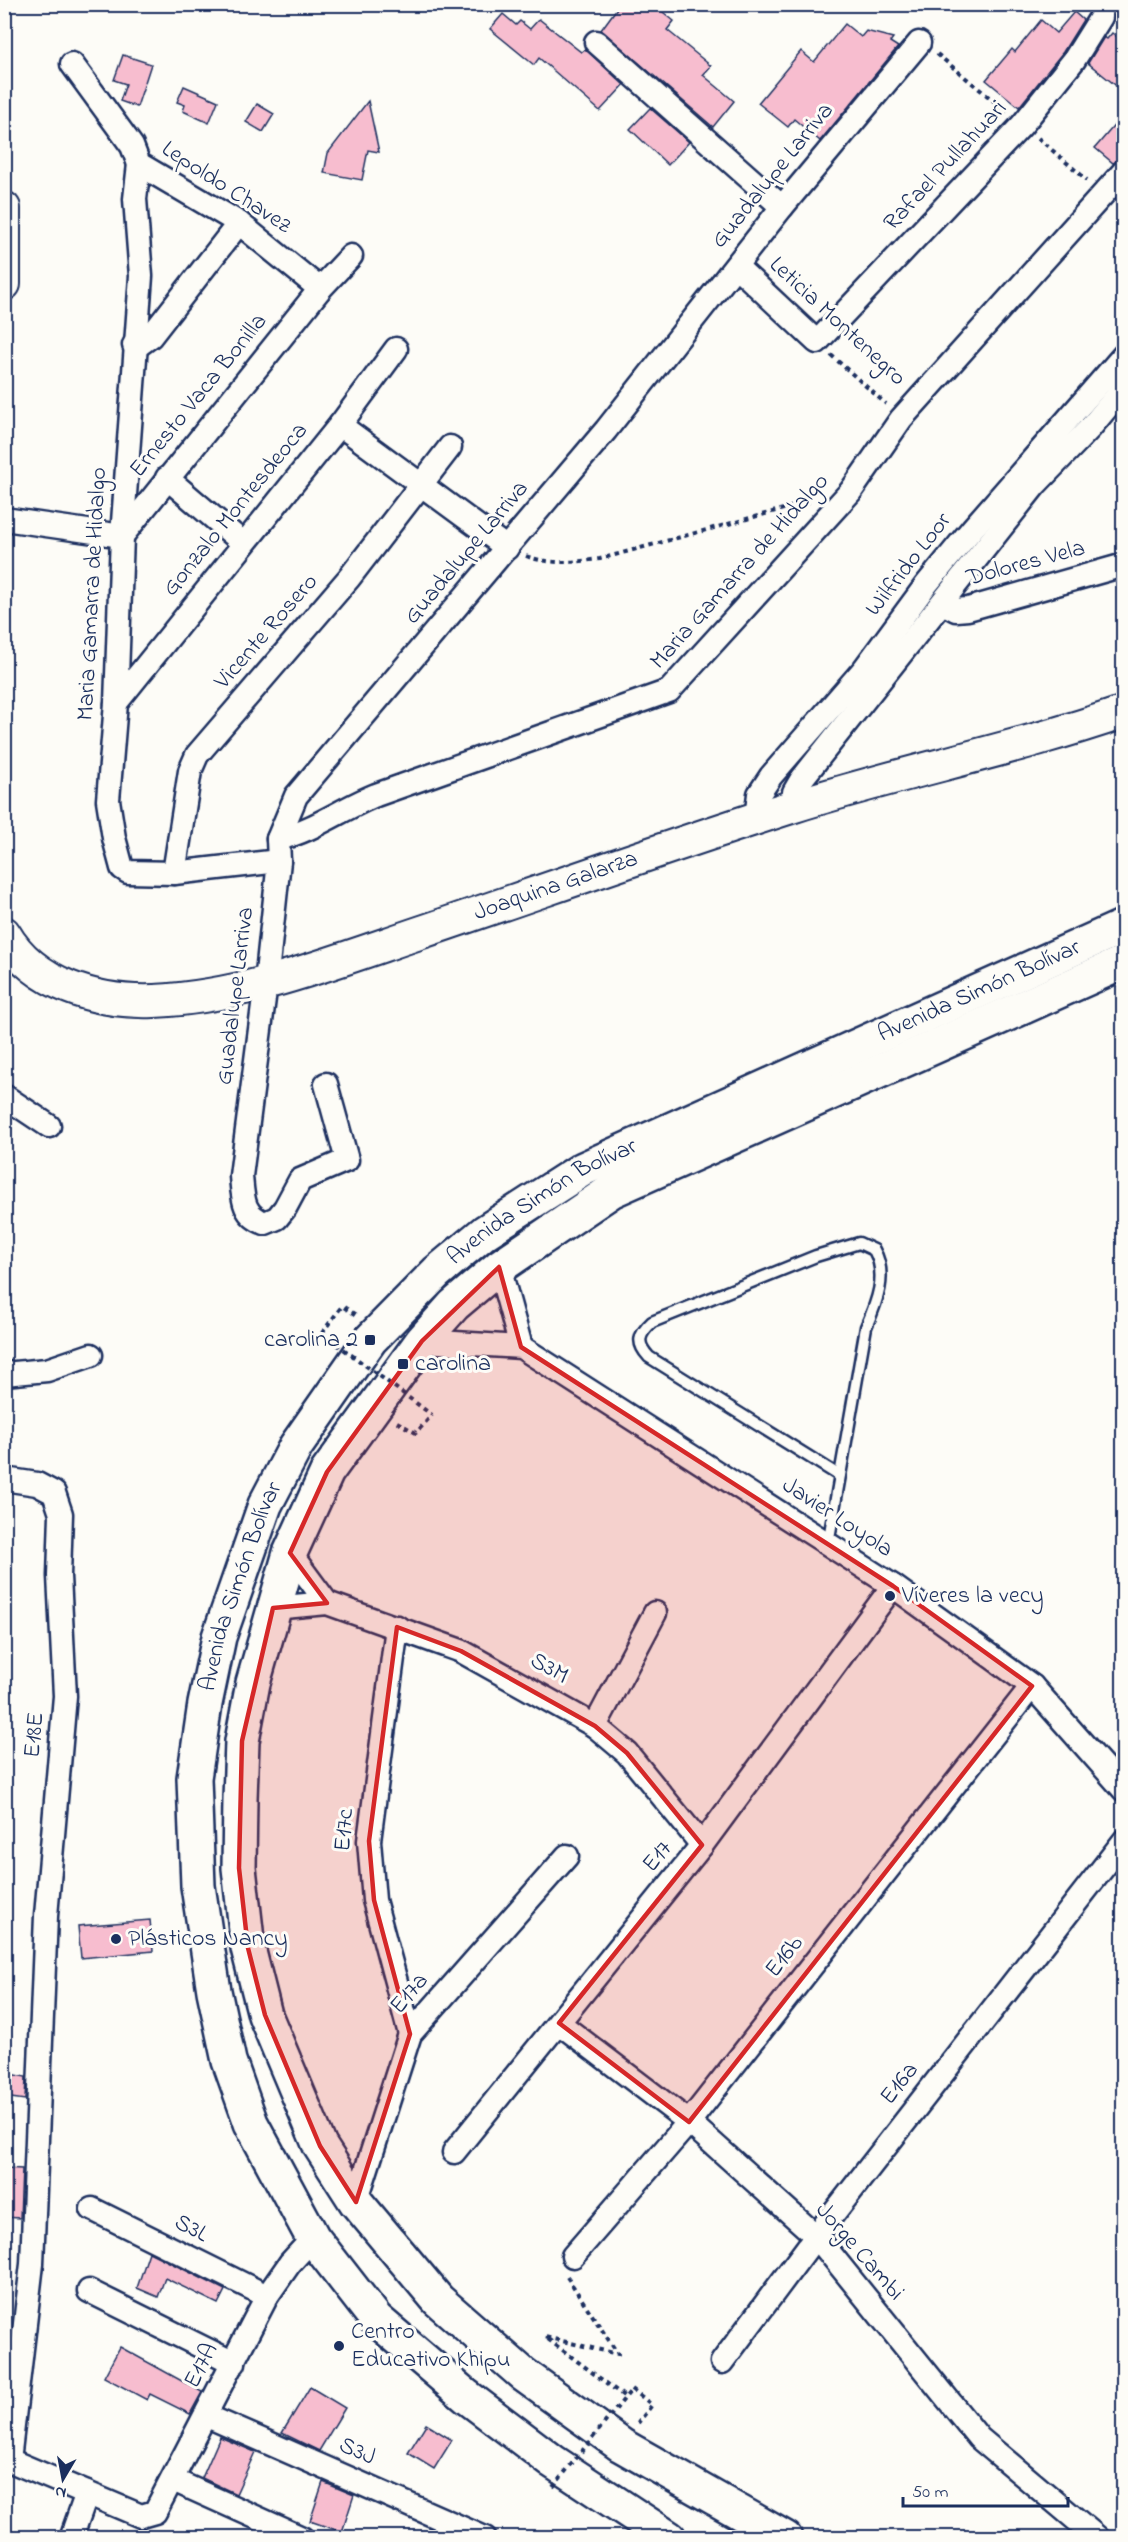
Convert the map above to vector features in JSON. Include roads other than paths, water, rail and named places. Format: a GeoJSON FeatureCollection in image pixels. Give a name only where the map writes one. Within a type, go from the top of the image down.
{"type":"FeatureCollection","features":[{"type":"Feature","properties":{"kind":"highway","name":"Avenida Simón Bolívar"},"geometry":{"type":"LineString","coordinates":[[669,2538],[552,2461],[466,2396],[376,2319],[313,2238],[250,2123],[229,2061],[202,1923],[198,1886],[194,1778],[205,1704],[219,1637],[265,1505],[296,1446],[370,1340],[437,1272],[485,1232],[583,1169],[1124,926]]}},
{"type":"Feature","properties":{"kind":"highway","name":"Avenida Simón Bolívar"},"geometry":{"type":"LineString","coordinates":[[785,2538],[621,2445],[524,2375],[438,2300],[356,2202],[320,2146],[265,2015],[248,1948],[239,1868],[242,1741],[253,1683],[290,1553],[327,1472],[422,1341],[454,1305],[499,1267],[611,1191],[1124,963]]}},
{"type":"Feature","properties":{"kind":"street","name":"Rafael Pullahuari"},"geometry":{"type":"LineString","coordinates":[[817,342],[1022,125],[1074,60],[1101,17]]}},
{"type":"Feature","properties":{"kind":"street"},"geometry":{"type":"LineString","coordinates":[[596,42],[782,207]]}},
{"type":"Feature","properties":{"kind":"street","name":"Guadalupe Larriva"},"geometry":{"type":"LineString","coordinates":[[326,1084],[347,1160],[300,1180],[281,1213],[265,1223],[248,1214],[244,1205],[241,1176],[266,982],[279,850],[296,796],[606,430],[782,207],[919,43]]}},
{"type":"Feature","properties":{"kind":"street","name":"Lepoldo Chavez"},"geometry":{"type":"LineString","coordinates":[[72,64],[132,146],[139,164],[239,223],[320,289]]}},
{"type":"Feature","properties":{"kind":"street","name":"Maria Gamarra de Hidalgo"},"geometry":{"type":"LineString","coordinates":[[139,164],[135,200],[141,276],[134,345],[122,536],[116,703],[108,800],[121,863],[126,872],[174,873],[279,850],[296,835],[329,816],[376,795],[669,692],[851,491],[902,419],[1124,171]]}},
{"type":"Feature","properties":{"kind":"street"},"geometry":{"type":"LineString","coordinates":[[4,208],[4,284]]}},
{"type":"Feature","properties":{"kind":"street"},"geometry":{"type":"LineString","coordinates":[[134,345],[140,344],[151,336],[239,223]]}},
{"type":"Feature","properties":{"kind":"street","name":"Ernesto Vaca Bonilla"},"geometry":{"type":"LineString","coordinates":[[122,536],[320,289],[351,256]]}},
{"type":"Feature","properties":{"kind":"street","name":"Leticia Montenegro"},"geometry":{"type":"LineString","coordinates":[[736,266],[817,342]]}},
{"type":"Feature","properties":{"kind":"street","name":"Gonzalo Montesdeoca"},"geometry":{"type":"LineString","coordinates":[[116,703],[340,425],[396,349]]}},
{"type":"Feature","properties":{"kind":"street","name":"Wilfrido Loor"},"geometry":{"type":"LineString","coordinates":[[756,819],[759,794],[771,776],[864,669],[926,585],[972,529],[1124,355]]}},
{"type":"Feature","properties":{"kind":"street","name":"Wilfrido Loor"},"geometry":{"type":"LineString","coordinates":[[794,806],[794,792],[801,780],[943,603],[977,555],[1035,485],[1090,428],[1124,387]]}},
{"type":"Feature","properties":{"kind":"street"},"geometry":{"type":"LineString","coordinates":[[340,425],[507,548]]}},
{"type":"Feature","properties":{"kind":"street","name":"Vicente Rosero"},"geometry":{"type":"LineString","coordinates":[[174,873],[190,771],[197,755],[349,578],[450,447]]}},
{"type":"Feature","properties":{"kind":"street"},"geometry":{"type":"LineString","coordinates":[[167,478],[243,543]]}},
{"type":"Feature","properties":{"kind":"street"},"geometry":{"type":"LineString","coordinates":[[4,519],[122,536]]}},
{"type":"Feature","properties":{"kind":"street","name":"Dolores Vela"},"geometry":{"type":"LineString","coordinates":[[943,603],[956,609],[968,609],[1124,565]]}},
{"type":"Feature","properties":{"kind":"street","name":"Joaquina Galarza"},"geometry":{"type":"LineString","coordinates":[[8,944],[42,973],[67,987],[107,998],[152,1001],[191,998],[266,982],[794,806],[1023,745],[1124,712]]}},
{"type":"Feature","properties":{"kind":"street"},"geometry":{"type":"LineString","coordinates":[[4,1096],[50,1126]]}},
{"type":"Feature","properties":{"kind":"street"},"geometry":{"type":"LineString","coordinates":[[499,1267],[521,1347]]}},
{"type":"Feature","properties":{"kind":"street","name":"Javier Loyola"},"geometry":{"type":"LineString","coordinates":[[422,1341],[521,1347],[893,1586],[1032,1686],[1124,1790]]}},
{"type":"Feature","properties":{"kind":"street"},"geometry":{"type":"LineString","coordinates":[[4,1374],[47,1370],[92,1354]]}},
{"type":"Feature","properties":{"kind":"street","name":"E18E"},"geometry":{"type":"LineString","coordinates":[[4,1479],[37,1484],[54,1493],[61,1514],[59,1576],[65,1696],[46,1916],[32,2264],[7,2459]]}},
{"type":"Feature","properties":{"kind":"street"},"geometry":{"type":"LineString","coordinates":[[290,1553],[327,1603]]}},
{"type":"Feature","properties":{"kind":"street","name":"E17"},"geometry":{"type":"LineString","coordinates":[[454,2152],[702,1845],[893,1586]]}},
{"type":"Feature","properties":{"kind":"street","name":"S3M"},"geometry":{"type":"LineString","coordinates":[[273,1608],[327,1603],[461,1651],[595,1726],[627,1753],[702,1845]]}},
{"type":"Feature","properties":{"kind":"street"},"geometry":{"type":"LineString","coordinates":[[595,1726],[656,1613]]}},
{"type":"Feature","properties":{"kind":"street","name":"E17c"},"geometry":{"type":"LineString","coordinates":[[397,1627],[369,1841],[374,1900],[410,2034]]}},
{"type":"Feature","properties":{"kind":"street","name":"E16b"},"geometry":{"type":"LineString","coordinates":[[573,2256],[689,2122],[1032,1686]]}},
{"type":"Feature","properties":{"kind":"street","name":"E16a"},"geometry":{"type":"LineString","coordinates":[[722,2362],[816,2236],[1124,1841]]}},
{"type":"Feature","properties":{"kind":"street","name":"E17a"},"geometry":{"type":"LineString","coordinates":[[356,2202],[410,2034],[567,1856]]}},
{"type":"Feature","properties":{"kind":"street","name":"Jorge Cambi"},"geometry":{"type":"LineString","coordinates":[[560,2023],[689,2122],[816,2236],[979,2438],[1098,2538]]}},
{"type":"Feature","properties":{"kind":"street","name":"S3L"},"geometry":{"type":"LineString","coordinates":[[92,2209],[267,2296]]}},
{"type":"Feature","properties":{"kind":"street","name":"E17A"},"geometry":{"type":"LineString","coordinates":[[87,2493],[141,2516],[155,2512],[207,2416],[267,2296],[290,2263],[313,2238]]}},
{"type":"Feature","properties":{"kind":"street"},"geometry":{"type":"LineString","coordinates":[[89,2291],[234,2363]]}},
{"type":"Feature","properties":{"kind":"street","name":"S3J"},"geometry":{"type":"LineString","coordinates":[[207,2416],[485,2538]]}},
{"type":"Feature","properties":{"kind":"street"},"geometry":{"type":"LineString","coordinates":[[7,2459],[87,2493],[71,2538]]}},
{"type":"Feature","properties":{"kind":"street"},"geometry":{"type":"LineString","coordinates":[[173,2480],[302,2538]]}},
{"type":"Feature","properties":{"kind":"lane"},"geometry":{"type":"LineString","coordinates":[[828,1544],[840,1476],[866,1327],[877,1300],[882,1270],[874,1250],[859,1243],[816,1256],[652,1322],[641,1332],[639,1339],[649,1357],[840,1476]]}},
{"type":"Feature","properties":{"kind":"place","name":"carolina 2"},"geometry":{"type":"Point","coordinates":[370,1340]}},
{"type":"Feature","properties":{"kind":"place","name":"carolina"},"geometry":{"type":"Point","coordinates":[403,1364]}},
{"type":"Feature","properties":{"kind":"place","name":"Víveres la vecy"},"geometry":{"type":"Point","coordinates":[890,1596]}},
{"type":"Feature","properties":{"kind":"place","name":"Plásticos Nancy"},"geometry":{"type":"Point","coordinates":[116,1939]}},
{"type":"Feature","properties":{"kind":"place","name":"Centro Educativo Khipu"},"geometry":{"type":"Point","coordinates":[339,2346]}}]}
